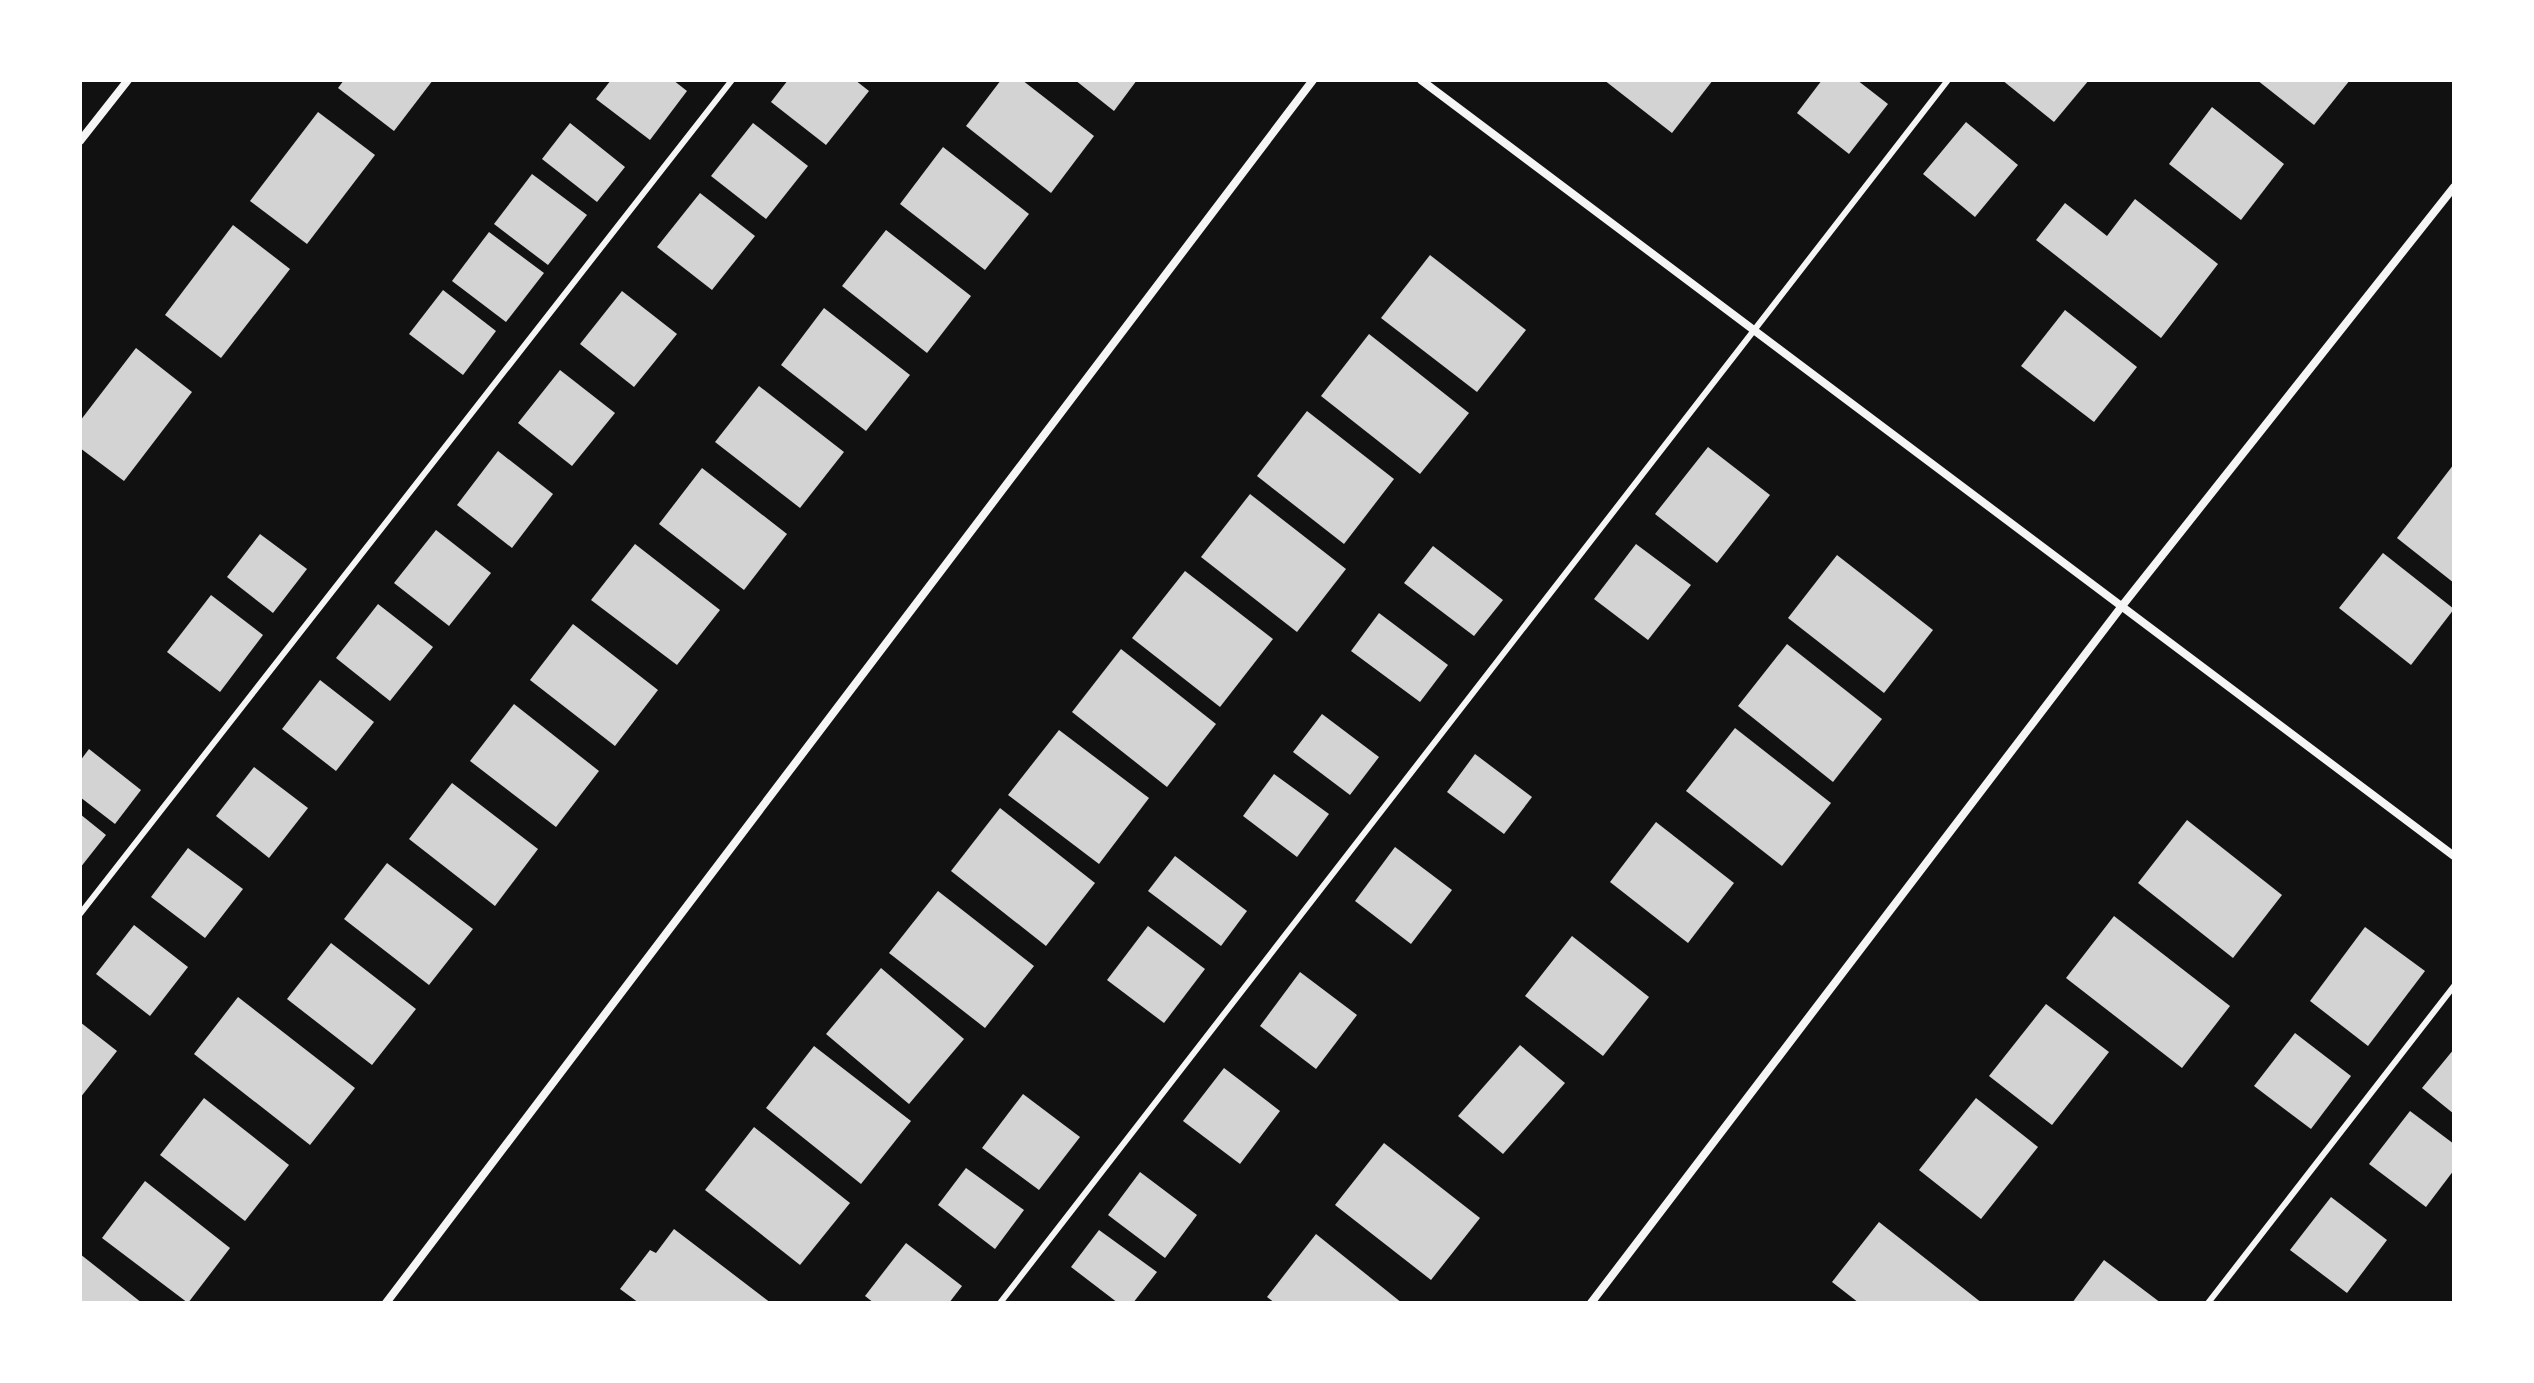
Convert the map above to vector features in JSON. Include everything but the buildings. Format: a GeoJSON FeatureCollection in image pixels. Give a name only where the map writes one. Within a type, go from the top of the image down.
{"type":"FeatureCollection","features":[{"type":"Feature","properties":{"kind":"street"},"geometry":{"type":"LineString","coordinates":[[80,141],[128,80]]}},
{"type":"Feature","properties":{"kind":"street"},"geometry":{"type":"LineString","coordinates":[[386,1303],[1313,80]]}},
{"type":"Feature","properties":{"kind":"street"},"geometry":{"type":"LineString","coordinates":[[1421,80],[2454,856]]}},
{"type":"Feature","properties":{"kind":"street"},"geometry":{"type":"LineString","coordinates":[[1591,1303],[2122,606],[2454,187]]}},
{"type":"Feature","properties":{"kind":"lane"},"geometry":{"type":"LineString","coordinates":[[80,914],[732,80]]}},
{"type":"Feature","properties":{"kind":"lane"},"geometry":{"type":"LineString","coordinates":[[1000,1303],[1948,80]]}},
{"type":"Feature","properties":{"kind":"lane"},"geometry":{"type":"LineString","coordinates":[[2208,1303],[2454,986]]}}]}
